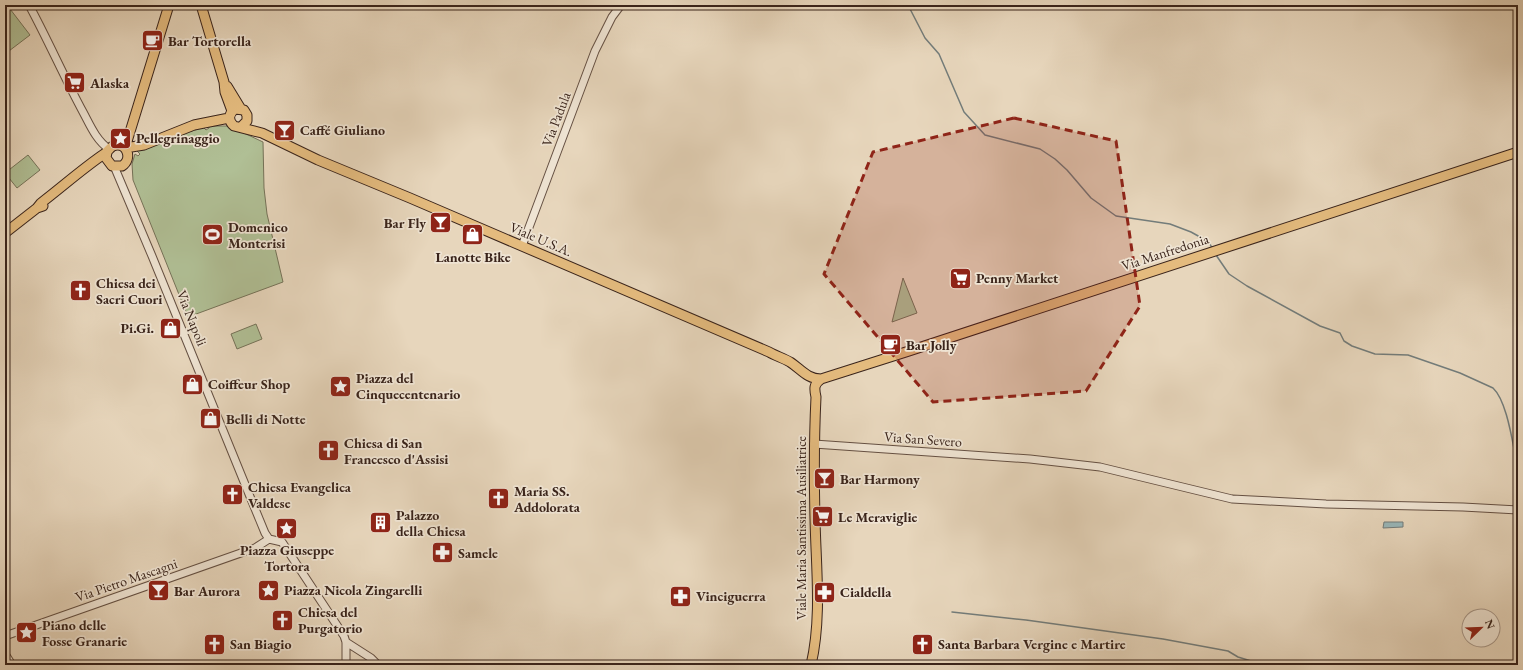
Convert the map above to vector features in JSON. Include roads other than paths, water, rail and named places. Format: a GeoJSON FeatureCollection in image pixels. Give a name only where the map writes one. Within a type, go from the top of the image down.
{"type":"FeatureCollection","features":[{"type":"Feature","properties":{"kind":"main road"},"geometry":{"type":"LineString","coordinates":[[37,208],[42,206],[99,164],[115,165],[127,161],[124,150],[169,5]]}},
{"type":"Feature","properties":{"kind":"main road"},"geometry":{"type":"LineString","coordinates":[[201,5],[224,82],[230,90],[233,115]]}},
{"type":"Feature","properties":{"kind":"main road","name":"Viale U.S.A."},"geometry":{"type":"LineString","coordinates":[[124,150],[144,145],[194,125],[246,112],[248,118],[262,133]]}},
{"type":"Feature","properties":{"kind":"main road","name":"Viale U.S.A."},"geometry":{"type":"LineString","coordinates":[[233,115],[236,127],[262,133],[318,160],[769,352],[790,362],[813,381]]}},
{"type":"Feature","properties":{"kind":"main road"},"geometry":{"type":"LineString","coordinates":[[241,127],[246,123],[248,118]]}},
{"type":"Feature","properties":{"kind":"main road"},"geometry":{"type":"LineString","coordinates":[[5,233],[115,145],[124,150]]}},
{"type":"Feature","properties":{"kind":"main road"},"geometry":{"type":"LineString","coordinates":[[108,150],[106,158],[115,165]]}},
{"type":"Feature","properties":{"kind":"main road","name":"Via Manfredonia"},"geometry":{"type":"LineString","coordinates":[[813,381],[1518,152]]}},
{"type":"Feature","properties":{"kind":"main road","name":"Viale Maria Santissima Ausiliatrice"},"geometry":{"type":"LineString","coordinates":[[811,665],[816,628],[817,600],[814,444],[816,397],[813,381]]}},
{"type":"Feature","properties":{"kind":"street"},"geometry":{"type":"LineString","coordinates":[[29,5],[74,96],[101,144],[108,150]]}},
{"type":"Feature","properties":{"kind":"street","name":"Via Padula"},"geometry":{"type":"LineString","coordinates":[[522,246],[595,51],[612,17],[621,5]]}},
{"type":"Feature","properties":{"kind":"street","name":"Via Napoli"},"geometry":{"type":"LineString","coordinates":[[115,165],[121,184],[265,533],[269,539]]}},
{"type":"Feature","properties":{"kind":"street","name":"Via San Severo"},"geometry":{"type":"LineString","coordinates":[[814,444],[1030,459],[1100,467],[1232,499],[1326,504],[1463,507],[1518,510]]}},
{"type":"Feature","properties":{"kind":"street"},"geometry":{"type":"LineString","coordinates":[[269,539],[282,542],[344,636],[346,642],[346,665]]}},
{"type":"Feature","properties":{"kind":"street","name":"Via Pietro Mascagni"},"geometry":{"type":"LineString","coordinates":[[5,636],[255,548],[269,539]]}},
{"type":"Feature","properties":{"kind":"street"},"geometry":{"type":"LineString","coordinates":[[346,642],[371,658],[378,665]]}},
{"type":"Feature","properties":{"kind":"street"},"geometry":{"type":"LineString","coordinates":[[5,654],[12,665]]}},
{"type":"Feature","properties":{"kind":"water"},"geometry":{"type":"Polygon","coordinates":[[[1384,522],[1403,522],[1403,527],[1383,528],[1384,522]]]}},
{"type":"Feature","properties":{"kind":"waterway"},"geometry":{"type":"LineString","coordinates":[[908,5],[925,38],[939,54],[964,112],[985,135],[1040,149],[1055,159],[1067,170],[1091,198],[1116,216],[1170,224],[1191,232],[1209,242],[1212,248]]}},
{"type":"Feature","properties":{"kind":"waterway"},"geometry":{"type":"LineString","coordinates":[[1216,255],[1229,274],[1247,286],[1320,326],[1340,333],[1344,341],[1352,346],[1375,354],[1408,355],[1460,373],[1493,388],[1503,404],[1518,468]]}},
{"type":"Feature","properties":{"kind":"waterway"},"geometry":{"type":"LineString","coordinates":[[952,612],[1026,620],[1163,639],[1228,651],[1238,657],[1251,661],[1263,662],[1269,665]]}},
{"type":"Feature","properties":{"kind":"place","name":"Bar Tortorella"},"geometry":{"type":"Point","coordinates":[153,41]}},
{"type":"Feature","properties":{"kind":"place","name":"Alaska"},"geometry":{"type":"Point","coordinates":[75,83]}},
{"type":"Feature","properties":{"kind":"place","name":"Caffé Giuliano"},"geometry":{"type":"Point","coordinates":[284,130]}},
{"type":"Feature","properties":{"kind":"place","name":"Pellegrinaggio"},"geometry":{"type":"Point","coordinates":[121,138]}},
{"type":"Feature","properties":{"kind":"place","name":"Bar Fly"},"geometry":{"type":"Point","coordinates":[441,223]}},
{"type":"Feature","properties":{"kind":"place","name":"Domenico Monterisi"},"geometry":{"type":"Point","coordinates":[213,235]}},
{"type":"Feature","properties":{"kind":"place","name":"Lanotte Bike"},"geometry":{"type":"Point","coordinates":[473,235]}},
{"type":"Feature","properties":{"kind":"place","name":"Penny Market"},"geometry":{"type":"Point","coordinates":[960,278]}},
{"type":"Feature","properties":{"kind":"place","name":"Chiesa dei Sacri Cuori"},"geometry":{"type":"Point","coordinates":[81,291]}},
{"type":"Feature","properties":{"kind":"place","name":"Pi.Gi."},"geometry":{"type":"Point","coordinates":[170,328]}},
{"type":"Feature","properties":{"kind":"place","name":"Bar Jolly"},"geometry":{"type":"Point","coordinates":[891,345]}},
{"type":"Feature","properties":{"kind":"place","name":"Coiffeur Shop"},"geometry":{"type":"Point","coordinates":[192,384]}},
{"type":"Feature","properties":{"kind":"place","name":"Piazza del Cinquecentenario"},"geometry":{"type":"Point","coordinates":[341,386]}},
{"type":"Feature","properties":{"kind":"place","name":"Belli di Notte"},"geometry":{"type":"Point","coordinates":[211,419]}},
{"type":"Feature","properties":{"kind":"place","name":"Chiesa di San Francesco d'Assisi"},"geometry":{"type":"Point","coordinates":[328,451]}},
{"type":"Feature","properties":{"kind":"place","name":"Bar Harmony"},"geometry":{"type":"Point","coordinates":[825,479]}},
{"type":"Feature","properties":{"kind":"place","name":"Chiesa Evangelica Valdese"},"geometry":{"type":"Point","coordinates":[233,495]}},
{"type":"Feature","properties":{"kind":"place","name":"Maria SS. Addolorata"},"geometry":{"type":"Point","coordinates":[498,499]}},
{"type":"Feature","properties":{"kind":"place","name":"Le Meraviglie"},"geometry":{"type":"Point","coordinates":[823,517]}},
{"type":"Feature","properties":{"kind":"place","name":"Palazzo della Chiesa"},"geometry":{"type":"Point","coordinates":[381,523]}},
{"type":"Feature","properties":{"kind":"place","name":"Piazza Giuseppe Tortora"},"geometry":{"type":"Point","coordinates":[287,528]}},
{"type":"Feature","properties":{"kind":"place","name":"Samele"},"geometry":{"type":"Point","coordinates":[442,553]}},
{"type":"Feature","properties":{"kind":"place","name":"Piazza Nicola Zingarelli"},"geometry":{"type":"Point","coordinates":[269,590]}},
{"type":"Feature","properties":{"kind":"place","name":"Bar Aurora"},"geometry":{"type":"Point","coordinates":[158,591]}},
{"type":"Feature","properties":{"kind":"place","name":"Cialdella"},"geometry":{"type":"Point","coordinates":[825,592]}},
{"type":"Feature","properties":{"kind":"place","name":"Vinciguerra"},"geometry":{"type":"Point","coordinates":[680,596]}},
{"type":"Feature","properties":{"kind":"place","name":"Chiesa del Purgatorio"},"geometry":{"type":"Point","coordinates":[283,620]}},
{"type":"Feature","properties":{"kind":"place","name":"Piano delle Fosse Granarie"},"geometry":{"type":"Point","coordinates":[26,633]}},
{"type":"Feature","properties":{"kind":"place","name":"San Biagio"},"geometry":{"type":"Point","coordinates":[215,644]}},
{"type":"Feature","properties":{"kind":"place","name":"Santa Barbara Vergine e Martire"},"geometry":{"type":"Point","coordinates":[922,644]}}]}
